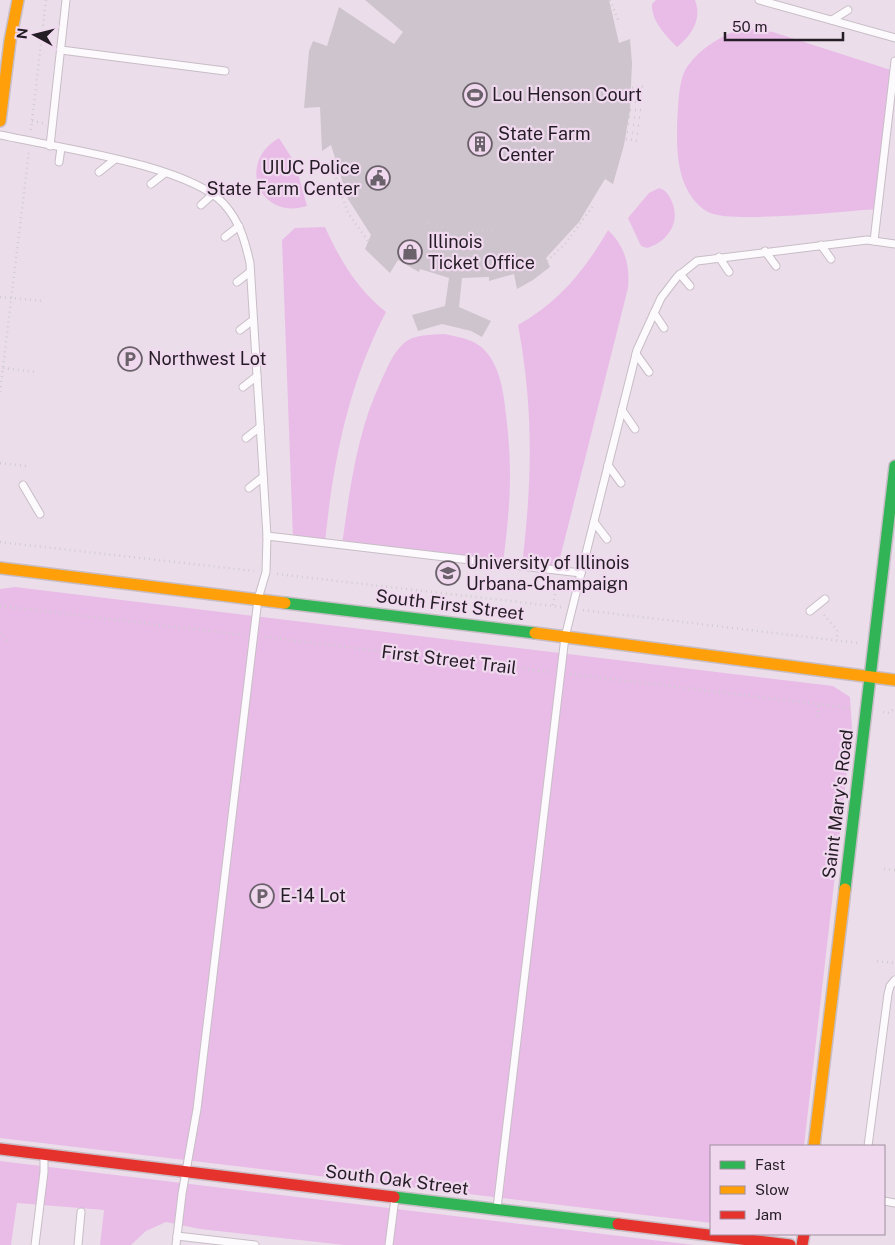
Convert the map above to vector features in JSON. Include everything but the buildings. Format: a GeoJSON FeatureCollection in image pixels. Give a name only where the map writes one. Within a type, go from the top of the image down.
{"type":"FeatureCollection","features":[{"type":"Feature","properties":{"kind":"street"},"geometry":{"type":"LineString","coordinates":[[0,121],[5,40],[10,0]]}},
{"type":"Feature","properties":{"kind":"street"},"geometry":{"type":"LineString","coordinates":[[5,40],[18,0]]}},
{"type":"Feature","properties":{"kind":"street","name":"Saint Mary's Road"},"geometry":{"type":"LineString","coordinates":[[814,1145],[895,466]]}},
{"type":"Feature","properties":{"kind":"street","name":"South First Street"},"geometry":{"type":"LineString","coordinates":[[0,568],[565,637],[895,680]]}},
{"type":"Feature","properties":{"kind":"street","name":"South Oak Street"},"geometry":{"type":"LineString","coordinates":[[0,1149],[790,1245]]}},
{"type":"Feature","properties":{"kind":"lane"},"geometry":{"type":"LineString","coordinates":[[50,146],[66,0]]}},
{"type":"Feature","properties":{"kind":"lane"},"geometry":{"type":"LineString","coordinates":[[759,0],[895,38]]}},
{"type":"Feature","properties":{"kind":"lane"},"geometry":{"type":"LineString","coordinates":[[782,6],[789,0]]}},
{"type":"Feature","properties":{"kind":"lane"},"geometry":{"type":"LineString","coordinates":[[832,20],[848,10]]}},
{"type":"Feature","properties":{"kind":"lane"},"geometry":{"type":"LineString","coordinates":[[61,50],[225,70]]}},
{"type":"Feature","properties":{"kind":"lane"},"geometry":{"type":"LineString","coordinates":[[874,241],[895,61]]}},
{"type":"Feature","properties":{"kind":"lane"},"geometry":{"type":"LineString","coordinates":[[0,135],[166,172],[203,188],[222,203],[239,226],[244,238],[250,272],[267,536],[266,572],[258,599],[197,1110],[176,1245]]}},
{"type":"Feature","properties":{"kind":"lane"},"geometry":{"type":"LineString","coordinates":[[59,162],[61,148]]}},
{"type":"Feature","properties":{"kind":"lane"},"geometry":{"type":"LineString","coordinates":[[99,172],[114,160]]}},
{"type":"Feature","properties":{"kind":"lane"},"geometry":{"type":"LineString","coordinates":[[151,184],[166,172]]}},
{"type":"Feature","properties":{"kind":"lane"},"geometry":{"type":"LineString","coordinates":[[201,205],[212,195]]}},
{"type":"Feature","properties":{"kind":"lane"},"geometry":{"type":"LineString","coordinates":[[225,237],[239,226]]}},
{"type":"Feature","properties":{"kind":"lane"},"geometry":{"type":"LineString","coordinates":[[496,1210],[565,637],[636,354],[661,298],[680,274],[697,261],[821,245],[874,241],[895,244]]}},
{"type":"Feature","properties":{"kind":"lane"},"geometry":{"type":"LineString","coordinates":[[821,245],[831,259]]}},
{"type":"Feature","properties":{"kind":"lane"},"geometry":{"type":"LineString","coordinates":[[764,251],[776,266]]}},
{"type":"Feature","properties":{"kind":"lane"},"geometry":{"type":"LineString","coordinates":[[719,257],[729,272]]}},
{"type":"Feature","properties":{"kind":"lane"},"geometry":{"type":"LineString","coordinates":[[237,282],[250,272]]}},
{"type":"Feature","properties":{"kind":"lane"},"geometry":{"type":"LineString","coordinates":[[680,274],[690,286]]}},
{"type":"Feature","properties":{"kind":"lane"},"geometry":{"type":"LineString","coordinates":[[654,313],[664,328]]}},
{"type":"Feature","properties":{"kind":"lane"},"geometry":{"type":"LineString","coordinates":[[240,330],[253,320]]}},
{"type":"Feature","properties":{"kind":"lane"},"geometry":{"type":"LineString","coordinates":[[636,354],[649,372]]}},
{"type":"Feature","properties":{"kind":"lane"},"geometry":{"type":"LineString","coordinates":[[243,387],[257,376]]}},
{"type":"Feature","properties":{"kind":"lane"},"geometry":{"type":"LineString","coordinates":[[622,410],[635,429]]}},
{"type":"Feature","properties":{"kind":"lane"},"geometry":{"type":"LineString","coordinates":[[246,438],[260,427]]}},
{"type":"Feature","properties":{"kind":"lane"},"geometry":{"type":"LineString","coordinates":[[608,465],[621,483]]}},
{"type":"Feature","properties":{"kind":"lane"},"geometry":{"type":"LineString","coordinates":[[249,488],[263,477]]}},
{"type":"Feature","properties":{"kind":"lane"},"geometry":{"type":"LineString","coordinates":[[24,484],[40,514]]}},
{"type":"Feature","properties":{"kind":"lane"},"geometry":{"type":"LineString","coordinates":[[594,522],[607,539]]}},
{"type":"Feature","properties":{"kind":"lane"},"geometry":{"type":"LineString","coordinates":[[267,536],[581,572]]}},
{"type":"Feature","properties":{"kind":"lane"},"geometry":{"type":"LineString","coordinates":[[810,611],[825,599]]}},
{"type":"Feature","properties":{"kind":"lane"},"geometry":{"type":"LineString","coordinates":[[868,1145],[888,994],[890,986],[895,980]]}},
{"type":"Feature","properties":{"kind":"lane"},"geometry":{"type":"LineString","coordinates":[[35,1245],[44,1172],[44,1154]]}},
{"type":"Feature","properties":{"kind":"lane"},"geometry":{"type":"LineString","coordinates":[[390,1245],[395,1197]]}},
{"type":"Feature","properties":{"kind":"lane"},"geometry":{"type":"LineString","coordinates":[[78,1245],[81,1212]]}},
{"type":"Feature","properties":{"kind":"lane"},"geometry":{"type":"LineString","coordinates":[[178,1236],[255,1245]]}},
{"type":"Feature","properties":{"kind":"path"},"geometry":{"type":"LineString","coordinates":[[0,392],[46,0]]}},
{"type":"Feature","properties":{"kind":"path"},"geometry":{"type":"LineString","coordinates":[[610,0],[619,22]]}},
{"type":"Feature","properties":{"kind":"path"},"geometry":{"type":"LineString","coordinates":[[632,88],[644,86]]}},
{"type":"Feature","properties":{"kind":"path"},"geometry":{"type":"LineString","coordinates":[[631,95],[645,94]]}},
{"type":"Feature","properties":{"kind":"path"},"geometry":{"type":"LineString","coordinates":[[630,102],[644,102]]}},
{"type":"Feature","properties":{"kind":"path"},"geometry":{"type":"LineString","coordinates":[[630,110],[644,110]]}},
{"type":"Feature","properties":{"kind":"path"},"geometry":{"type":"LineString","coordinates":[[629,117],[642,118]]}},
{"type":"Feature","properties":{"kind":"path"},"geometry":{"type":"LineString","coordinates":[[628,124],[641,126]]}},
{"type":"Feature","properties":{"kind":"path"},"geometry":{"type":"LineString","coordinates":[[627,132],[639,134]]}},
{"type":"Feature","properties":{"kind":"path"},"geometry":{"type":"LineString","coordinates":[[626,139],[638,142]]}},
{"type":"Feature","properties":{"kind":"path"},"geometry":{"type":"LineString","coordinates":[[331,164],[348,213],[368,242]]}},
{"type":"Feature","properties":{"kind":"path"},"geometry":{"type":"LineString","coordinates":[[547,261],[566,244],[593,206]]}},
{"type":"Feature","properties":{"kind":"path"},"geometry":{"type":"LineString","coordinates":[[427,222],[445,228]]}},
{"type":"Feature","properties":{"kind":"path"},"geometry":{"type":"LineString","coordinates":[[477,231],[494,230]]}},
{"type":"Feature","properties":{"kind":"path"},"geometry":{"type":"LineString","coordinates":[[0,297],[44,301]]}},
{"type":"Feature","properties":{"kind":"path"},"geometry":{"type":"LineString","coordinates":[[3,368],[36,372]]}},
{"type":"Feature","properties":{"kind":"path"},"geometry":{"type":"LineString","coordinates":[[0,463],[26,466]]}},
{"type":"Feature","properties":{"kind":"path"},"geometry":{"type":"LineString","coordinates":[[0,542],[852,642]]}},
{"type":"Feature","properties":{"kind":"path"},"geometry":{"type":"LineString","coordinates":[[553,606],[561,570]]}},
{"type":"Feature","properties":{"kind":"path"},"geometry":{"type":"LineString","coordinates":[[818,605],[825,618],[837,630],[837,640]]}},
{"type":"Feature","properties":{"kind":"path","name":"First Street Trail"},"geometry":{"type":"LineString","coordinates":[[0,606],[889,713],[895,708]]}},
{"type":"Feature","properties":{"kind":"path"},"geometry":{"type":"LineString","coordinates":[[0,632],[7,641]]}},
{"type":"Feature","properties":{"kind":"path"},"geometry":{"type":"LineString","coordinates":[[818,717],[819,704]]}},
{"type":"Feature","properties":{"kind":"path"},"geometry":{"type":"LineString","coordinates":[[884,869],[895,870]]}},
{"type":"Feature","properties":{"kind":"path"},"geometry":{"type":"LineString","coordinates":[[876,961],[895,963]]}},
{"type":"Feature","properties":{"kind":"shaded area"},"geometry":{"type":"Polygon","coordinates":[[[656,0],[695,0],[697,14],[694,26],[677,47],[660,28],[654,16],[652,4],[656,0]]]}},
{"type":"Feature","properties":{"kind":"shaded area"},"geometry":{"type":"Polygon","coordinates":[[[742,28],[773,32],[894,71],[878,209],[789,216],[739,217],[708,212],[688,192],[679,164],[677,150],[677,120],[681,81],[687,67],[698,54],[719,39],[742,28]]]}},
{"type":"Feature","properties":{"kind":"shaded area"},"geometry":{"type":"Polygon","coordinates":[[[279,138],[295,163],[307,206],[290,208],[276,205],[266,197],[259,187],[256,174],[258,161],[266,148],[279,138]]]}},
{"type":"Feature","properties":{"kind":"shaded area"},"geometry":{"type":"Polygon","coordinates":[[[659,188],[667,193],[672,202],[675,217],[666,236],[661,241],[647,248],[641,246],[628,218],[649,193],[659,188]]]}},
{"type":"Feature","properties":{"kind":"shaded area"},"geometry":{"type":"Polygon","coordinates":[[[325,227],[350,273],[366,294],[386,312],[362,368],[344,424],[328,513],[325,543],[293,539],[282,240],[295,228],[325,227]]]}},
{"type":"Feature","properties":{"kind":"shaded area"},"geometry":{"type":"Polygon","coordinates":[[[608,230],[619,243],[625,256],[628,271],[628,288],[557,570],[522,566],[528,504],[530,446],[527,387],[518,325],[546,306],[570,284],[608,230]]]}},
{"type":"Feature","properties":{"kind":"shaded area"},"geometry":{"type":"Polygon","coordinates":[[[444,334],[474,342],[484,349],[496,368],[501,383],[508,435],[510,472],[509,507],[503,563],[342,545],[360,439],[373,399],[389,365],[397,351],[408,340],[444,334]]]}},
{"type":"Feature","properties":{"kind":"shaded area"},"geometry":{"type":"Polygon","coordinates":[[[15,587],[833,686],[850,697],[852,727],[804,1145],[710,1145],[710,1223],[0,1138],[0,589],[15,587]]]}},
{"type":"Feature","properties":{"kind":"shaded area"},"geometry":{"type":"Polygon","coordinates":[[[0,1161],[694,1245],[344,1245],[200,1229],[166,1222],[146,1231],[131,1245],[100,1245],[104,1210],[17,1203],[11,1245],[0,1245],[0,1161]]]}},
{"type":"Feature","properties":{"kind":"traffic: fast"},"geometry":{"type":"LineString","coordinates":[[845,889],[895,466]]}},
{"type":"Feature","properties":{"kind":"traffic: fast"},"geometry":{"type":"LineString","coordinates":[[285,603],[535,633]]}},
{"type":"Feature","properties":{"kind":"traffic: fast"},"geometry":{"type":"LineString","coordinates":[[394,1197],[618,1224]]}},
{"type":"Feature","properties":{"kind":"traffic: slow"},"geometry":{"type":"LineString","coordinates":[[0,121],[10,41],[18,0]]}},
{"type":"Feature","properties":{"kind":"traffic: slow"},"geometry":{"type":"LineString","coordinates":[[0,568],[285,603]]}},
{"type":"Feature","properties":{"kind":"traffic: slow"},"geometry":{"type":"LineString","coordinates":[[535,633],[895,680]]}},
{"type":"Feature","properties":{"kind":"traffic: slow"},"geometry":{"type":"LineString","coordinates":[[814,1145],[845,889]]}},
{"type":"Feature","properties":{"kind":"traffic: jam"},"geometry":{"type":"LineString","coordinates":[[0,1149],[394,1197]]}},
{"type":"Feature","properties":{"kind":"traffic: jam"},"geometry":{"type":"LineString","coordinates":[[618,1224],[790,1245]]}},
{"type":"Feature","properties":{"kind":"traffic: jam"},"geometry":{"type":"LineString","coordinates":[[802,1245],[804,1235]]}},
{"type":"Feature","properties":{"kind":"place","name":"Lou Henson Court"},"geometry":{"type":"Point","coordinates":[475,95]}},
{"type":"Feature","properties":{"kind":"place","name":"State Farm Center"},"geometry":{"type":"Point","coordinates":[480,144]}},
{"type":"Feature","properties":{"kind":"place","name":"UIUC Police State Farm Center"},"geometry":{"type":"Point","coordinates":[378,178]}},
{"type":"Feature","properties":{"kind":"place","name":"Illinois Ticket Office"},"geometry":{"type":"Point","coordinates":[410,252]}},
{"type":"Feature","properties":{"kind":"place","name":"Northwest Lot"},"geometry":{"type":"Point","coordinates":[130,359]}},
{"type":"Feature","properties":{"kind":"place","name":"University of Illinois Urbana-Champaign"},"geometry":{"type":"Point","coordinates":[448,573]}},
{"type":"Feature","properties":{"kind":"place","name":"E-14 Lot"},"geometry":{"type":"Point","coordinates":[262,896]}}]}
